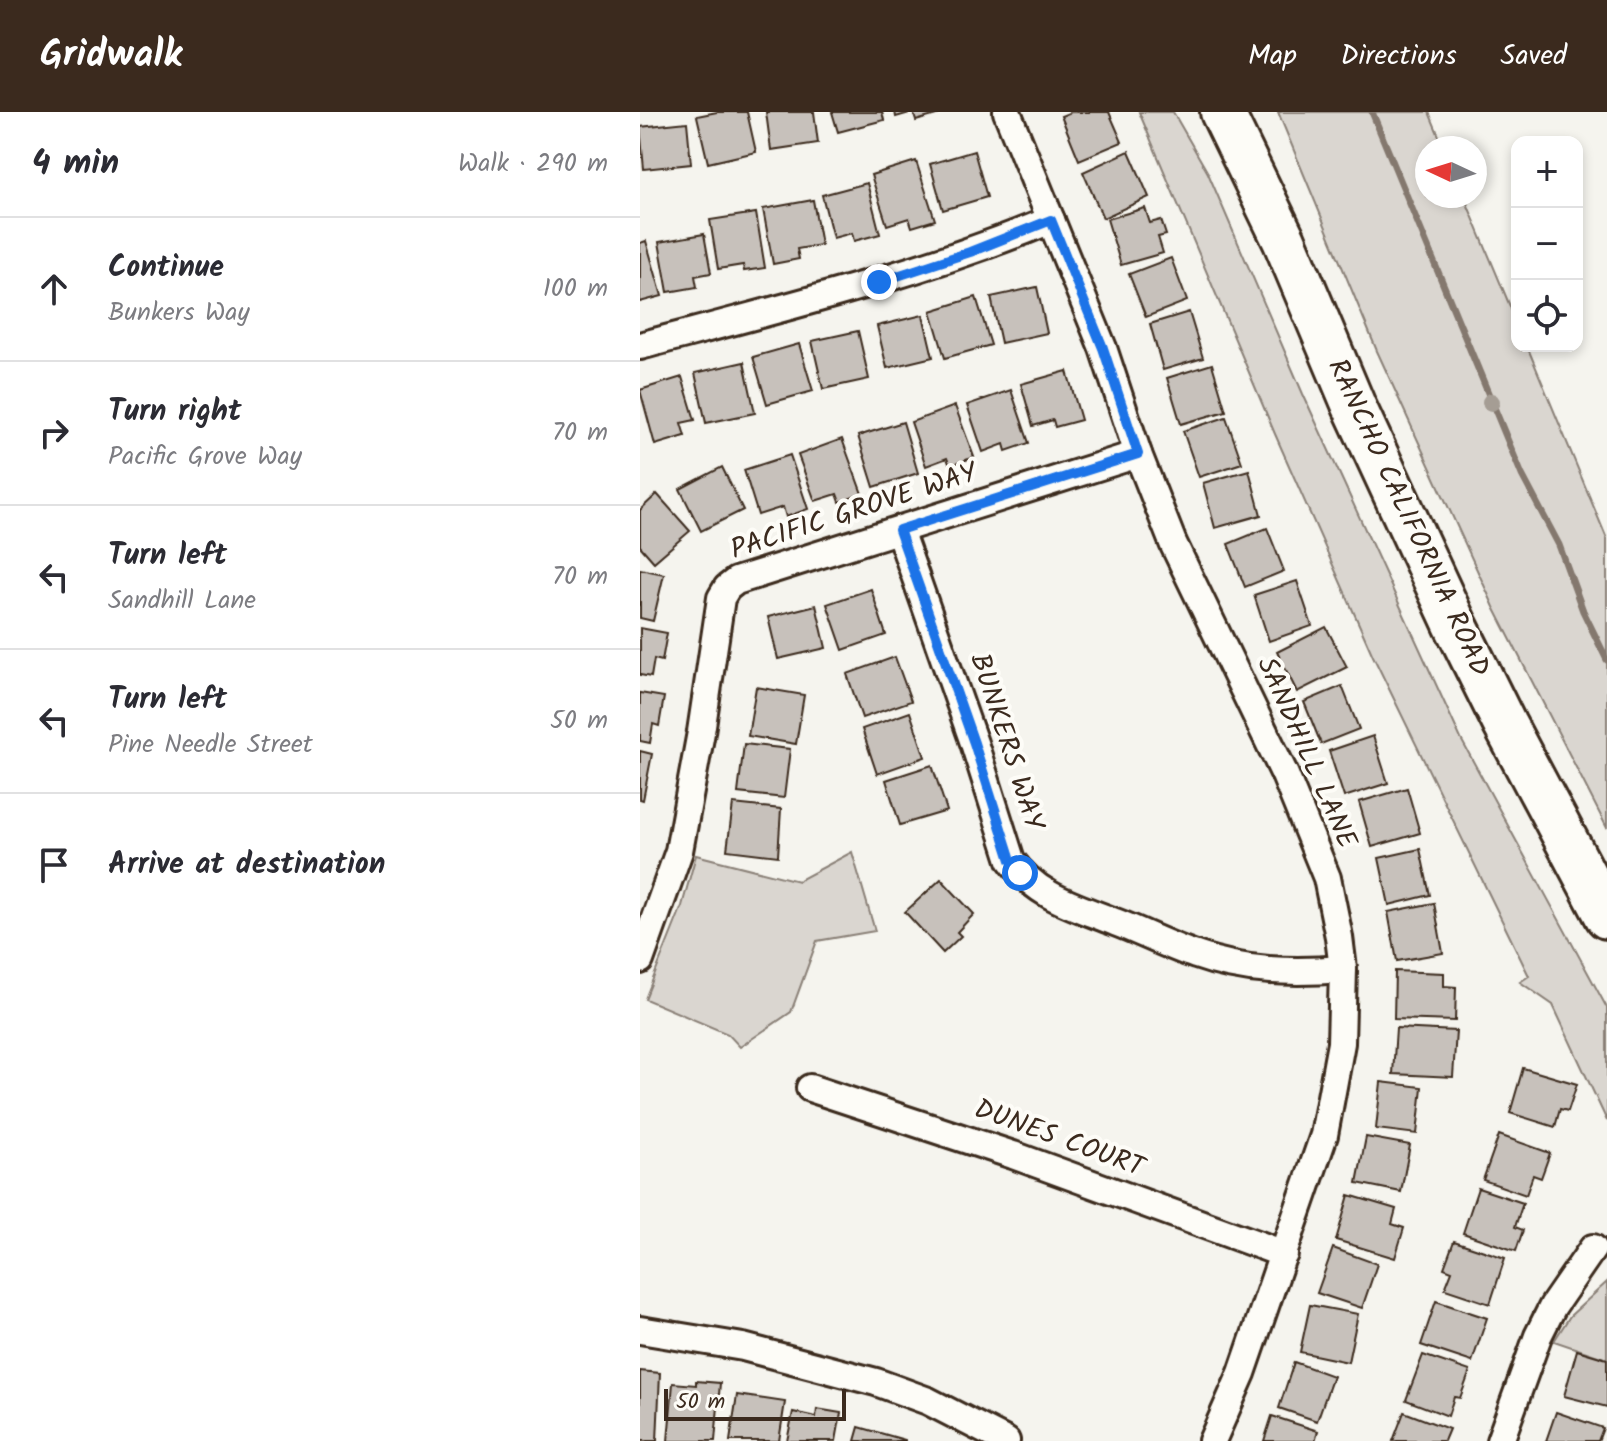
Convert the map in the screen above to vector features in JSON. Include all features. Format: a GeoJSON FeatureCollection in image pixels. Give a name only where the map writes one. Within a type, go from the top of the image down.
{"type":"FeatureCollection","features":[{"type":"Feature","properties":{"kind":"main road","name":"RANCHO CALIFORNIA ROAD"},"geometry":{"type":"LineString","coordinates":[[1222,112],[1284,240],[1354,406],[1455,624],[1607,917]]}},
{"type":"Feature","properties":{"kind":"street","name":"SANDHILL LANE"},"geometry":{"type":"LineString","coordinates":[[1007,112],[1103,348],[1138,454],[1173,543],[1285,775],[1327,878],[1339,937],[1343,969],[1341,1043],[1324,1135],[1242,1373],[1212,1441]]}},
{"type":"Feature","properties":{"kind":"street"},"geometry":{"type":"LineString","coordinates":[[640,346],[879,282],[970,252],[1051,220]]}},
{"type":"Feature","properties":{"kind":"street","name":"PACIFIC GROVE WAY"},"geometry":{"type":"LineString","coordinates":[[641,957],[647,924],[679,851],[721,598],[727,588],[736,581],[1138,454]]}},
{"type":"Feature","properties":{"kind":"street","name":"BUNKERS WAY"},"geometry":{"type":"LineString","coordinates":[[899,530],[974,743],[1011,860],[1035,888],[1196,955],[1274,971],[1343,969]]}},
{"type":"Feature","properties":{"kind":"street","name":"DUNES COURT"},"geometry":{"type":"LineString","coordinates":[[810,1088],[1013,1155],[1284,1254]]}},
{"type":"Feature","properties":{"kind":"street"},"geometry":{"type":"LineString","coordinates":[[1500,1441],[1538,1336],[1553,1306],[1593,1248]]}},
{"type":"Feature","properties":{"kind":"street"},"geometry":{"type":"LineString","coordinates":[[640,1330],[743,1347],[876,1382],[928,1401],[1006,1441]]}},
{"type":"Feature","properties":{"kind":"shaded area"},"geometry":{"type":"Polygon","coordinates":[[[1139,112],[1173,112],[1208,173],[1303,394],[1461,739],[1607,1008],[1607,1121],[1553,1005],[1520,982],[1529,976],[1373,656],[1139,112]]]}},
{"type":"Feature","properties":{"kind":"shaded area"},"geometry":{"type":"Polygon","coordinates":[[[1278,112],[1429,112],[1439,136],[1415,136],[1415,208],[1469,208],[1511,309],[1511,352],[1529,352],[1607,539],[1607,828],[1494,607],[1377,351],[1278,112]]]}},
{"type":"Feature","properties":{"kind":"shaded area"},"geometry":{"type":"Polygon","coordinates":[[[852,852],[875,931],[817,941],[791,1012],[740,1047],[728,1034],[645,999],[682,906],[696,855],[798,881],[852,852]]]}},
{"type":"Feature","properties":{"kind":"shaded area"},"geometry":{"type":"Polygon","coordinates":[[[1607,1282],[1607,1359],[1554,1341],[1570,1316],[1607,1282]]]}},
{"type":"Feature","properties":{"kind":"building"},"geometry":{"type":"Polygon","coordinates":[[[747,112],[756,152],[708,163],[697,116],[747,112]]]}},
{"type":"Feature","properties":{"kind":"building"},"geometry":{"type":"Polygon","coordinates":[[[766,112],[814,112],[818,143],[771,150],[766,112]]]}},
{"type":"Feature","properties":{"kind":"building"},"geometry":{"type":"Polygon","coordinates":[[[832,112],[882,112],[884,120],[838,132],[832,112]]]}},
{"type":"Feature","properties":{"kind":"building"},"geometry":{"type":"Polygon","coordinates":[[[895,112],[913,112],[896,117],[895,112]]]}},
{"type":"Feature","properties":{"kind":"building"},"geometry":{"type":"Polygon","coordinates":[[[913,112],[943,112],[943,113],[916,121],[913,112]]]}},
{"type":"Feature","properties":{"kind":"building"},"geometry":{"type":"Polygon","coordinates":[[[1071,112],[1109,112],[1122,142],[1079,160],[1061,116],[1071,112]]]}},
{"type":"Feature","properties":{"kind":"building"},"geometry":{"type":"Polygon","coordinates":[[[687,122],[691,164],[644,169],[640,127],[687,122]]]}},
{"type":"Feature","properties":{"kind":"building"},"geometry":{"type":"Polygon","coordinates":[[[974,151],[987,197],[943,210],[930,164],[974,151]]]}},
{"type":"Feature","properties":{"kind":"building"},"geometry":{"type":"Polygon","coordinates":[[[1129,151],[1149,197],[1103,218],[1083,172],[1129,151]]]}},
{"type":"Feature","properties":{"kind":"building"},"geometry":{"type":"Polygon","coordinates":[[[916,161],[935,220],[912,227],[909,218],[887,225],[871,175],[916,161]]]}},
{"type":"Feature","properties":{"kind":"building"},"geometry":{"type":"Polygon","coordinates":[[[867,183],[880,234],[854,241],[852,233],[833,238],[822,195],[867,183]]]}},
{"type":"Feature","properties":{"kind":"building"},"geometry":{"type":"Polygon","coordinates":[[[813,200],[821,245],[797,249],[799,259],[773,264],[763,209],[813,200]]]}},
{"type":"Feature","properties":{"kind":"building"},"geometry":{"type":"Polygon","coordinates":[[[1145,208],[1150,223],[1161,220],[1166,235],[1158,237],[1163,253],[1121,265],[1107,219],[1145,208]]]}},
{"type":"Feature","properties":{"kind":"building"},"geometry":{"type":"Polygon","coordinates":[[[756,213],[765,268],[744,271],[743,265],[718,269],[710,220],[756,213]]]}},
{"type":"Feature","properties":{"kind":"building"},"geometry":{"type":"Polygon","coordinates":[[[704,234],[711,273],[695,276],[697,287],[668,292],[659,242],[704,234]]]}},
{"type":"Feature","properties":{"kind":"building"},"geometry":{"type":"Polygon","coordinates":[[[646,241],[662,296],[640,302],[640,243],[646,241]]]}},
{"type":"Feature","properties":{"kind":"building"},"geometry":{"type":"Polygon","coordinates":[[[1171,258],[1187,301],[1146,317],[1129,274],[1171,258]]]}},
{"type":"Feature","properties":{"kind":"building"},"geometry":{"type":"Polygon","coordinates":[[[1037,287],[1047,333],[1001,343],[991,297],[1037,287]]]}},
{"type":"Feature","properties":{"kind":"building"},"geometry":{"type":"Polygon","coordinates":[[[976,297],[991,345],[945,358],[931,311],[976,297]]]}},
{"type":"Feature","properties":{"kind":"building"},"geometry":{"type":"Polygon","coordinates":[[[1189,312],[1203,358],[1163,370],[1150,324],[1189,312]]]}},
{"type":"Feature","properties":{"kind":"building"},"geometry":{"type":"Polygon","coordinates":[[[923,315],[933,357],[887,368],[877,326],[923,315]]]}},
{"type":"Feature","properties":{"kind":"building"},"geometry":{"type":"Polygon","coordinates":[[[858,331],[869,379],[823,389],[812,341],[858,331]]]}},
{"type":"Feature","properties":{"kind":"building"},"geometry":{"type":"Polygon","coordinates":[[[799,344],[813,391],[767,404],[753,357],[799,344]]]}},
{"type":"Feature","properties":{"kind":"building"},"geometry":{"type":"Polygon","coordinates":[[[744,362],[755,413],[706,423],[695,373],[744,362]]]}},
{"type":"Feature","properties":{"kind":"building"},"geometry":{"type":"Polygon","coordinates":[[[1212,364],[1226,411],[1181,424],[1167,378],[1212,364]]]}},
{"type":"Feature","properties":{"kind":"building"},"geometry":{"type":"Polygon","coordinates":[[[1067,371],[1081,420],[1055,427],[1053,420],[1033,426],[1021,384],[1067,371]]]}},
{"type":"Feature","properties":{"kind":"building"},"geometry":{"type":"Polygon","coordinates":[[[682,377],[695,420],[681,423],[685,436],[655,445],[640,390],[682,377]]]}},
{"type":"Feature","properties":{"kind":"building"},"geometry":{"type":"Polygon","coordinates":[[[1011,390],[1029,443],[1006,451],[1004,444],[983,452],[967,405],[1011,390]]]}},
{"type":"Feature","properties":{"kind":"building"},"geometry":{"type":"Polygon","coordinates":[[[955,406],[974,457],[950,466],[947,458],[926,466],[911,422],[955,406]]]}},
{"type":"Feature","properties":{"kind":"building"},"geometry":{"type":"Polygon","coordinates":[[[1226,417],[1242,463],[1199,477],[1183,431],[1226,417]]]}},
{"type":"Feature","properties":{"kind":"building"},"geometry":{"type":"Polygon","coordinates":[[[903,422],[918,473],[874,487],[858,436],[903,422]]]}},
{"type":"Feature","properties":{"kind":"building"},"geometry":{"type":"Polygon","coordinates":[[[842,439],[862,494],[840,502],[837,494],[815,501],[798,455],[842,439]]]}},
{"type":"Feature","properties":{"kind":"building"},"geometry":{"type":"Polygon","coordinates":[[[790,455],[808,509],[786,517],[783,507],[758,515],[744,470],[790,455]]]}},
{"type":"Feature","properties":{"kind":"building"},"geometry":{"type":"Polygon","coordinates":[[[722,467],[743,510],[701,531],[680,489],[722,467]]]}},
{"type":"Feature","properties":{"kind":"building"},"geometry":{"type":"Polygon","coordinates":[[[1249,470],[1261,515],[1215,528],[1203,483],[1249,470]]]}},
{"type":"Feature","properties":{"kind":"building"},"geometry":{"type":"Polygon","coordinates":[[[657,494],[690,531],[654,562],[640,546],[640,510],[657,494]]]}},
{"type":"Feature","properties":{"kind":"building"},"geometry":{"type":"Polygon","coordinates":[[[1267,528],[1284,571],[1245,587],[1228,544],[1267,528]]]}},
{"type":"Feature","properties":{"kind":"building"},"geometry":{"type":"Polygon","coordinates":[[[640,569],[664,574],[653,621],[640,618],[640,569]]]}},
{"type":"Feature","properties":{"kind":"building"},"geometry":{"type":"Polygon","coordinates":[[[1297,581],[1312,626],[1269,641],[1254,595],[1297,581]]]}},
{"type":"Feature","properties":{"kind":"building"},"geometry":{"type":"Polygon","coordinates":[[[871,589],[886,635],[843,650],[827,604],[871,589]]]}},
{"type":"Feature","properties":{"kind":"building"},"geometry":{"type":"Polygon","coordinates":[[[816,605],[826,648],[778,659],[768,617],[816,605]]]}},
{"type":"Feature","properties":{"kind":"building"},"geometry":{"type":"Polygon","coordinates":[[[1326,627],[1347,667],[1297,692],[1277,652],[1326,627]]]}},
{"type":"Feature","properties":{"kind":"building"},"geometry":{"type":"Polygon","coordinates":[[[640,628],[667,633],[662,661],[654,659],[651,677],[640,675],[640,628]]]}},
{"type":"Feature","properties":{"kind":"building"},"geometry":{"type":"Polygon","coordinates":[[[895,657],[911,701],[862,718],[847,674],[895,657]]]}},
{"type":"Feature","properties":{"kind":"building"},"geometry":{"type":"Polygon","coordinates":[[[1342,686],[1359,729],[1321,744],[1304,702],[1342,686]]]}},
{"type":"Feature","properties":{"kind":"building"},"geometry":{"type":"Polygon","coordinates":[[[756,687],[804,695],[796,744],[748,736],[756,687]]]}},
{"type":"Feature","properties":{"kind":"building"},"geometry":{"type":"Polygon","coordinates":[[[640,693],[664,697],[659,726],[653,724],[650,743],[640,741],[640,693]]]}},
{"type":"Feature","properties":{"kind":"building"},"geometry":{"type":"Polygon","coordinates":[[[910,712],[925,757],[877,774],[862,729],[910,712]]]}},
{"type":"Feature","properties":{"kind":"building"},"geometry":{"type":"Polygon","coordinates":[[[1373,736],[1388,783],[1344,797],[1329,751],[1373,736]]]}},
{"type":"Feature","properties":{"kind":"building"},"geometry":{"type":"Polygon","coordinates":[[[744,744],[790,749],[784,798],[738,793],[744,744]]]}},
{"type":"Feature","properties":{"kind":"building"},"geometry":{"type":"Polygon","coordinates":[[[640,751],[652,754],[643,800],[640,799],[640,751]]]}},
{"type":"Feature","properties":{"kind":"building"},"geometry":{"type":"Polygon","coordinates":[[[932,765],[947,811],[900,825],[886,780],[932,765]]]}},
{"type":"Feature","properties":{"kind":"building"},"geometry":{"type":"Polygon","coordinates":[[[1407,788],[1420,833],[1372,847],[1359,802],[1407,788]]]}},
{"type":"Feature","properties":{"kind":"building"},"geometry":{"type":"Polygon","coordinates":[[[733,804],[781,809],[778,856],[727,850],[733,804]]]}},
{"type":"Feature","properties":{"kind":"building"},"geometry":{"type":"Polygon","coordinates":[[[1420,849],[1430,895],[1389,905],[1379,858],[1420,849]]]}},
{"type":"Feature","properties":{"kind":"building"},"geometry":{"type":"Polygon","coordinates":[[[941,879],[974,914],[957,932],[961,936],[943,953],[905,912],[941,879]]]}},
{"type":"Feature","properties":{"kind":"building"},"geometry":{"type":"Polygon","coordinates":[[[1434,903],[1443,953],[1397,961],[1388,912],[1434,903]]]}},
{"type":"Feature","properties":{"kind":"building"},"geometry":{"type":"Polygon","coordinates":[[[1395,971],[1444,973],[1444,986],[1456,987],[1455,1021],[1394,1019],[1395,971]]]}},
{"type":"Feature","properties":{"kind":"building"},"geometry":{"type":"Polygon","coordinates":[[[1396,1028],[1456,1031],[1453,1077],[1393,1074],[1396,1028]]]}},
{"type":"Feature","properties":{"kind":"building"},"geometry":{"type":"Polygon","coordinates":[[[1523,1068],[1577,1084],[1568,1111],[1560,1109],[1555,1127],[1510,1113],[1523,1068]]]}},
{"type":"Feature","properties":{"kind":"building"},"geometry":{"type":"Polygon","coordinates":[[[1381,1082],[1422,1087],[1417,1134],[1376,1129],[1381,1082]]]}},
{"type":"Feature","properties":{"kind":"building"},"geometry":{"type":"Polygon","coordinates":[[[1499,1135],[1550,1153],[1541,1178],[1533,1175],[1526,1195],[1483,1180],[1499,1135]]]}},
{"type":"Feature","properties":{"kind":"building"},"geometry":{"type":"Polygon","coordinates":[[[1366,1137],[1410,1145],[1401,1192],[1357,1183],[1366,1137]]]}},
{"type":"Feature","properties":{"kind":"building"},"geometry":{"type":"Polygon","coordinates":[[[1478,1188],[1523,1203],[1515,1227],[1523,1230],[1516,1251],[1463,1233],[1478,1188]]]}},
{"type":"Feature","properties":{"kind":"building"},"geometry":{"type":"Polygon","coordinates":[[[1349,1195],[1396,1209],[1392,1224],[1404,1228],[1395,1258],[1336,1240],[1349,1195]]]}},
{"type":"Feature","properties":{"kind":"building"},"geometry":{"type":"Polygon","coordinates":[[[1454,1241],[1505,1258],[1490,1304],[1445,1289],[1452,1271],[1444,1268],[1454,1241]]]}},
{"type":"Feature","properties":{"kind":"building"},"geometry":{"type":"Polygon","coordinates":[[[1333,1248],[1377,1264],[1362,1308],[1317,1293],[1333,1248]]]}},
{"type":"Feature","properties":{"kind":"building"},"geometry":{"type":"Polygon","coordinates":[[[1436,1301],[1487,1318],[1472,1362],[1421,1345],[1436,1301]]]}},
{"type":"Feature","properties":{"kind":"building"},"geometry":{"type":"Polygon","coordinates":[[[1310,1305],[1358,1314],[1348,1362],[1300,1352],[1310,1305]]]}},
{"type":"Feature","properties":{"kind":"building"},"geometry":{"type":"Polygon","coordinates":[[[1577,1350],[1607,1359],[1607,1407],[1564,1396],[1577,1350]]]}},
{"type":"Feature","properties":{"kind":"building"},"geometry":{"type":"Polygon","coordinates":[[[1423,1355],[1470,1371],[1460,1398],[1454,1397],[1448,1416],[1406,1400],[1423,1355]]]}},
{"type":"Feature","properties":{"kind":"building"},"geometry":{"type":"Polygon","coordinates":[[[1294,1362],[1333,1376],[1317,1421],[1279,1408],[1294,1362]]]}},
{"type":"Feature","properties":{"kind":"building"},"geometry":{"type":"Polygon","coordinates":[[[640,1371],[660,1373],[657,1441],[640,1441],[640,1371]]]}},
{"type":"Feature","properties":{"kind":"building"},"geometry":{"type":"Polygon","coordinates":[[[696,1381],[720,1383],[715,1441],[668,1441],[673,1383],[696,1385],[696,1381]]]}},
{"type":"Feature","properties":{"kind":"building"},"geometry":{"type":"Polygon","coordinates":[[[737,1395],[785,1402],[779,1441],[730,1441],[737,1395]]]}},
{"type":"Feature","properties":{"kind":"building"},"geometry":{"type":"Polygon","coordinates":[[[817,1409],[841,1413],[836,1441],[787,1441],[793,1412],[816,1417],[817,1409]]]}},
{"type":"Feature","properties":{"kind":"building"},"geometry":{"type":"Polygon","coordinates":[[[1404,1412],[1449,1429],[1444,1441],[1393,1441],[1404,1412]]]}},
{"type":"Feature","properties":{"kind":"building"},"geometry":{"type":"Polygon","coordinates":[[[1556,1412],[1603,1428],[1598,1441],[1546,1441],[1556,1412]]]}},
{"type":"Feature","properties":{"kind":"building"},"geometry":{"type":"Polygon","coordinates":[[[1272,1416],[1318,1431],[1315,1441],[1264,1441],[1272,1416]]]}},
{"type":"Feature","properties":{"kind":"building"},"geometry":{"type":"Polygon","coordinates":[[[859,1427],[905,1440],[905,1441],[855,1441],[859,1427]]]}},
{"type":"Feature","properties":{"kind":"waterway"},"geometry":{"type":"LineString","coordinates":[[1372,112],[1522,475],[1559,545],[1583,611],[1607,660]]}},
{"type":"Feature","properties":{"kind":"route"},"geometry":{"type":"LineString","coordinates":[[879,282],[970,252],[1051,220],[1103,348],[1138,454],[899,530],[948,663],[1011,860],[1020,873]]}}]}
